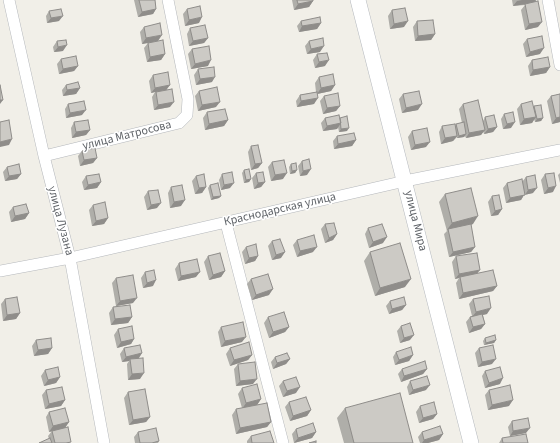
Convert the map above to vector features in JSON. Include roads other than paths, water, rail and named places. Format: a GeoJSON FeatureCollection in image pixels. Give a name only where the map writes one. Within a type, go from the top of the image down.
{"type":"FeatureCollection","features":[{"type":"Feature","properties":{"kind":"main road","name":"улица Мира"},"geometry":{"type":"LineString","coordinates":[[358,0],[471,443]]}},
{"type":"Feature","properties":{"kind":"street","name":"улица Лузана"},"geometry":{"type":"LineString","coordinates":[[9,0],[44,156],[70,258],[104,443]]}},
{"type":"Feature","properties":{"kind":"street","name":"улица Матросова"},"geometry":{"type":"LineString","coordinates":[[44,156],[179,123],[187,115],[188,99],[168,0]]}},
{"type":"Feature","properties":{"kind":"street"},"geometry":{"type":"LineString","coordinates":[[548,0],[560,65]]}},
{"type":"Feature","properties":{"kind":"street","name":"Краснодарская улица"},"geometry":{"type":"LineString","coordinates":[[0,271],[70,258],[405,181],[560,150]]}},
{"type":"Feature","properties":{"kind":"street"},"geometry":{"type":"LineString","coordinates":[[226,223],[282,443]]}}]}
